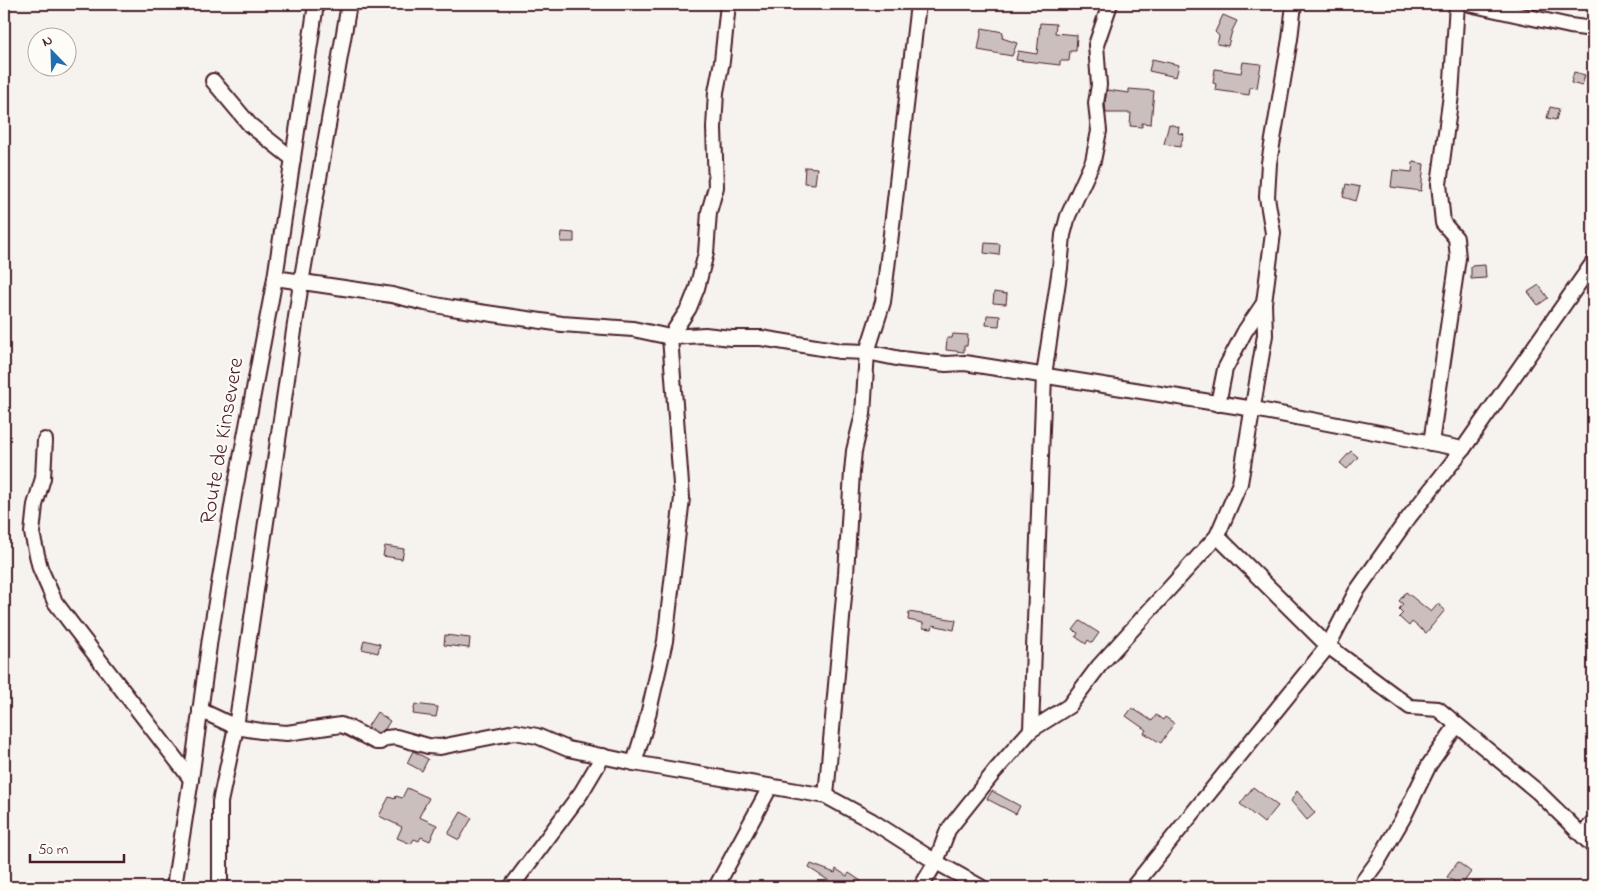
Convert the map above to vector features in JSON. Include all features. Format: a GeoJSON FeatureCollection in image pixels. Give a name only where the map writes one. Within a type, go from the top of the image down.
{"type":"FeatureCollection","features":[{"type":"Feature","properties":{"kind":"street","name":"Route de Kinsevere"},"geometry":{"type":"LineString","coordinates":[[174,887],[234,495],[275,278],[316,4]]}},
{"type":"Feature","properties":{"kind":"street"},"geometry":{"type":"LineString","coordinates":[[220,887],[220,802],[236,728],[301,283],[350,4]]}},
{"type":"Feature","properties":{"kind":"street"},"geometry":{"type":"LineString","coordinates":[[634,763],[646,724],[665,641],[682,498],[670,337],[690,308],[698,288],[706,253],[710,212],[716,187],[714,128],[716,92],[722,61],[728,4]]}},
{"type":"Feature","properties":{"kind":"street"},"geometry":{"type":"LineString","coordinates":[[826,796],[846,574],[854,451],[862,414],[867,352],[883,302],[918,4]]}},
{"type":"Feature","properties":{"kind":"street"},"geometry":{"type":"LineString","coordinates":[[1031,730],[1044,375],[1063,235],[1068,216],[1093,161],[1099,131],[1096,103],[1099,84],[1096,45],[1110,4]]}},
{"type":"Feature","properties":{"kind":"street"},"geometry":{"type":"LineString","coordinates":[[921,887],[936,862],[948,830],[995,771],[1031,730],[1069,706],[1099,666],[1217,536],[1240,483],[1266,335],[1264,303],[1273,233],[1267,197],[1269,163],[1294,4]]}},
{"type":"Feature","properties":{"kind":"street"},"geometry":{"type":"LineString","coordinates":[[1431,443],[1458,258],[1456,238],[1443,223],[1439,184],[1450,95],[1457,4]]}},
{"type":"Feature","properties":{"kind":"street"},"geometry":{"type":"LineString","coordinates":[[1469,4],[1570,26],[1593,28]]}},
{"type":"Feature","properties":{"kind":"street"},"geometry":{"type":"LineString","coordinates":[[213,82],[250,125],[293,159]]}},
{"type":"Feature","properties":{"kind":"street"},"geometry":{"type":"LineString","coordinates":[[1133,887],[1328,646],[1356,592],[1406,521],[1463,449],[1593,263]]}},
{"type":"Feature","properties":{"kind":"street"},"geometry":{"type":"LineString","coordinates":[[275,278],[374,292],[443,306],[562,324],[633,329],[670,337],[705,335],[731,338],[762,338],[840,351],[867,352],[901,359],[946,364],[965,363],[1254,409],[1463,449]]}},
{"type":"Feature","properties":{"kind":"street"},"geometry":{"type":"LineString","coordinates":[[1218,404],[1225,369],[1245,331],[1264,303]]}},
{"type":"Feature","properties":{"kind":"street"},"geometry":{"type":"LineString","coordinates":[[45,440],[43,478],[35,505],[32,533],[40,568],[55,602],[191,778]]}},
{"type":"Feature","properties":{"kind":"street"},"geometry":{"type":"LineString","coordinates":[[1217,536],[1328,646],[1410,707],[1438,709],[1538,792],[1593,846]]}},
{"type":"Feature","properties":{"kind":"street"},"geometry":{"type":"LineString","coordinates":[[200,710],[236,728],[287,733],[341,725],[376,742],[396,737],[428,746],[440,746],[514,732],[537,736],[568,749],[634,763],[826,796],[888,830],[936,862],[981,887]]}},
{"type":"Feature","properties":{"kind":"street"},"geometry":{"type":"LineString","coordinates":[[1359,887],[1378,861],[1403,818],[1429,765],[1457,725]]}},
{"type":"Feature","properties":{"kind":"street"},"geometry":{"type":"LineString","coordinates":[[511,887],[581,793],[603,756]]}},
{"type":"Feature","properties":{"kind":"street"},"geometry":{"type":"LineString","coordinates":[[716,887],[770,787]]}},
{"type":"Feature","properties":{"kind":"street"},"geometry":{"type":"LineString","coordinates":[[1583,835],[1593,822]]}},
{"type":"Feature","properties":{"kind":"building"},"geometry":{"type":"Polygon","coordinates":[[[1223,15],[1237,21],[1228,46],[1217,44],[1219,36],[1215,32],[1223,15]]]}},
{"type":"Feature","properties":{"kind":"building"},"geometry":{"type":"Polygon","coordinates":[[[1040,23],[1056,24],[1055,33],[1077,35],[1076,51],[1070,51],[1069,61],[1060,61],[1060,65],[1016,60],[1018,51],[1037,54],[1040,23]]]}},
{"type":"Feature","properties":{"kind":"building"},"geometry":{"type":"Polygon","coordinates":[[[982,28],[1003,32],[1002,38],[1017,43],[1012,56],[978,50],[982,28]]]}},
{"type":"Feature","properties":{"kind":"building"},"geometry":{"type":"Polygon","coordinates":[[[1152,59],[1179,65],[1176,77],[1149,71],[1152,59]]]}},
{"type":"Feature","properties":{"kind":"building"},"geometry":{"type":"Polygon","coordinates":[[[1243,62],[1261,64],[1257,88],[1250,87],[1249,95],[1215,90],[1216,84],[1213,83],[1215,69],[1241,73],[1243,62]]]}},
{"type":"Feature","properties":{"kind":"building"},"geometry":{"type":"Polygon","coordinates":[[[1574,72],[1585,75],[1582,86],[1571,83],[1574,72]]]}},
{"type":"Feature","properties":{"kind":"building"},"geometry":{"type":"Polygon","coordinates":[[[1129,89],[1154,91],[1151,124],[1142,123],[1142,127],[1130,126],[1131,113],[1106,113],[1107,90],[1129,93],[1129,89]]]}},
{"type":"Feature","properties":{"kind":"building"},"geometry":{"type":"Polygon","coordinates":[[[1550,107],[1559,109],[1556,120],[1547,118],[1550,107]]]}},
{"type":"Feature","properties":{"kind":"building"},"geometry":{"type":"Polygon","coordinates":[[[1169,124],[1179,127],[1178,133],[1184,134],[1180,147],[1164,144],[1169,124]]]}},
{"type":"Feature","properties":{"kind":"building"},"geometry":{"type":"Polygon","coordinates":[[[1413,162],[1424,164],[1421,191],[1391,187],[1393,170],[1412,172],[1413,162]]]}},
{"type":"Feature","properties":{"kind":"building"},"geometry":{"type":"Polygon","coordinates":[[[805,167],[817,168],[815,184],[804,183],[805,167]]]}},
{"type":"Feature","properties":{"kind":"building"},"geometry":{"type":"Polygon","coordinates":[[[1346,184],[1360,187],[1356,201],[1343,197],[1346,184]]]}},
{"type":"Feature","properties":{"kind":"building"},"geometry":{"type":"Polygon","coordinates":[[[562,232],[574,233],[574,242],[561,242],[562,232]]]}},
{"type":"Feature","properties":{"kind":"building"},"geometry":{"type":"Polygon","coordinates":[[[985,243],[1000,244],[999,255],[984,253],[985,243]]]}},
{"type":"Feature","properties":{"kind":"building"},"geometry":{"type":"Polygon","coordinates":[[[1485,265],[1486,278],[1471,279],[1471,266],[1485,265]]]}},
{"type":"Feature","properties":{"kind":"building"},"geometry":{"type":"Polygon","coordinates":[[[1539,285],[1548,298],[1538,305],[1528,292],[1539,285]]]}},
{"type":"Feature","properties":{"kind":"building"},"geometry":{"type":"Polygon","coordinates":[[[994,292],[1007,294],[1006,304],[993,303],[994,292]]]}},
{"type":"Feature","properties":{"kind":"building"},"geometry":{"type":"Polygon","coordinates":[[[987,315],[1000,316],[999,326],[986,325],[987,315]]]}},
{"type":"Feature","properties":{"kind":"building"},"geometry":{"type":"Polygon","coordinates":[[[953,334],[968,335],[967,346],[964,346],[964,352],[946,350],[947,338],[952,338],[953,334]]]}},
{"type":"Feature","properties":{"kind":"building"},"geometry":{"type":"Polygon","coordinates":[[[1351,451],[1358,457],[1347,469],[1340,463],[1351,451]]]}},
{"type":"Feature","properties":{"kind":"building"},"geometry":{"type":"Polygon","coordinates":[[[385,546],[404,549],[402,559],[383,556],[385,546]]]}},
{"type":"Feature","properties":{"kind":"building"},"geometry":{"type":"Polygon","coordinates":[[[1406,592],[1431,612],[1438,604],[1445,610],[1426,633],[1412,622],[1409,626],[1399,617],[1403,613],[1399,609],[1403,604],[1399,601],[1406,592]]]}},
{"type":"Feature","properties":{"kind":"building"},"geometry":{"type":"Polygon","coordinates":[[[909,612],[956,620],[954,630],[933,625],[932,629],[923,628],[923,623],[908,620],[909,612]]]}},
{"type":"Feature","properties":{"kind":"building"},"geometry":{"type":"Polygon","coordinates":[[[1080,621],[1099,633],[1092,643],[1088,640],[1086,644],[1076,637],[1078,633],[1073,630],[1080,621]]]}},
{"type":"Feature","properties":{"kind":"building"},"geometry":{"type":"Polygon","coordinates":[[[445,635],[470,638],[469,648],[444,645],[445,635]]]}},
{"type":"Feature","properties":{"kind":"building"},"geometry":{"type":"Polygon","coordinates":[[[364,640],[380,644],[378,653],[362,649],[364,640]]]}},
{"type":"Feature","properties":{"kind":"building"},"geometry":{"type":"Polygon","coordinates":[[[415,704],[438,707],[436,717],[413,714],[415,704]]]}},
{"type":"Feature","properties":{"kind":"building"},"geometry":{"type":"Polygon","coordinates":[[[1132,708],[1152,721],[1156,715],[1163,720],[1165,717],[1174,723],[1161,743],[1144,733],[1146,730],[1126,716],[1132,708]]]}},
{"type":"Feature","properties":{"kind":"building"},"geometry":{"type":"Polygon","coordinates":[[[377,712],[390,721],[385,729],[378,733],[368,726],[377,712]]]}},
{"type":"Feature","properties":{"kind":"building"},"geometry":{"type":"Polygon","coordinates":[[[413,751],[428,759],[422,771],[407,763],[413,751]]]}},
{"type":"Feature","properties":{"kind":"building"},"geometry":{"type":"Polygon","coordinates":[[[1253,787],[1278,806],[1264,823],[1240,804],[1253,787]]]}},
{"type":"Feature","properties":{"kind":"building"},"geometry":{"type":"Polygon","coordinates":[[[407,788],[429,798],[419,817],[437,825],[430,841],[421,837],[419,841],[414,839],[411,844],[397,838],[402,827],[379,816],[389,797],[395,799],[396,796],[402,798],[407,788]]]}},
{"type":"Feature","properties":{"kind":"building"},"geometry":{"type":"Polygon","coordinates":[[[992,791],[1020,806],[1016,814],[987,799],[992,791]]]}},
{"type":"Feature","properties":{"kind":"building"},"geometry":{"type":"Polygon","coordinates":[[[1297,791],[1315,813],[1307,820],[1291,801],[1297,791]]]}},
{"type":"Feature","properties":{"kind":"building"},"geometry":{"type":"Polygon","coordinates":[[[461,812],[472,818],[459,840],[448,834],[461,812]]]}},
{"type":"Feature","properties":{"kind":"building"},"geometry":{"type":"Polygon","coordinates":[[[1458,862],[1471,872],[1461,886],[1447,877],[1458,862]]]}},
{"type":"Feature","properties":{"kind":"building"},"geometry":{"type":"Polygon","coordinates":[[[811,864],[835,873],[836,869],[847,876],[849,873],[861,881],[857,887],[839,887],[809,868],[811,864]]]}}]}
